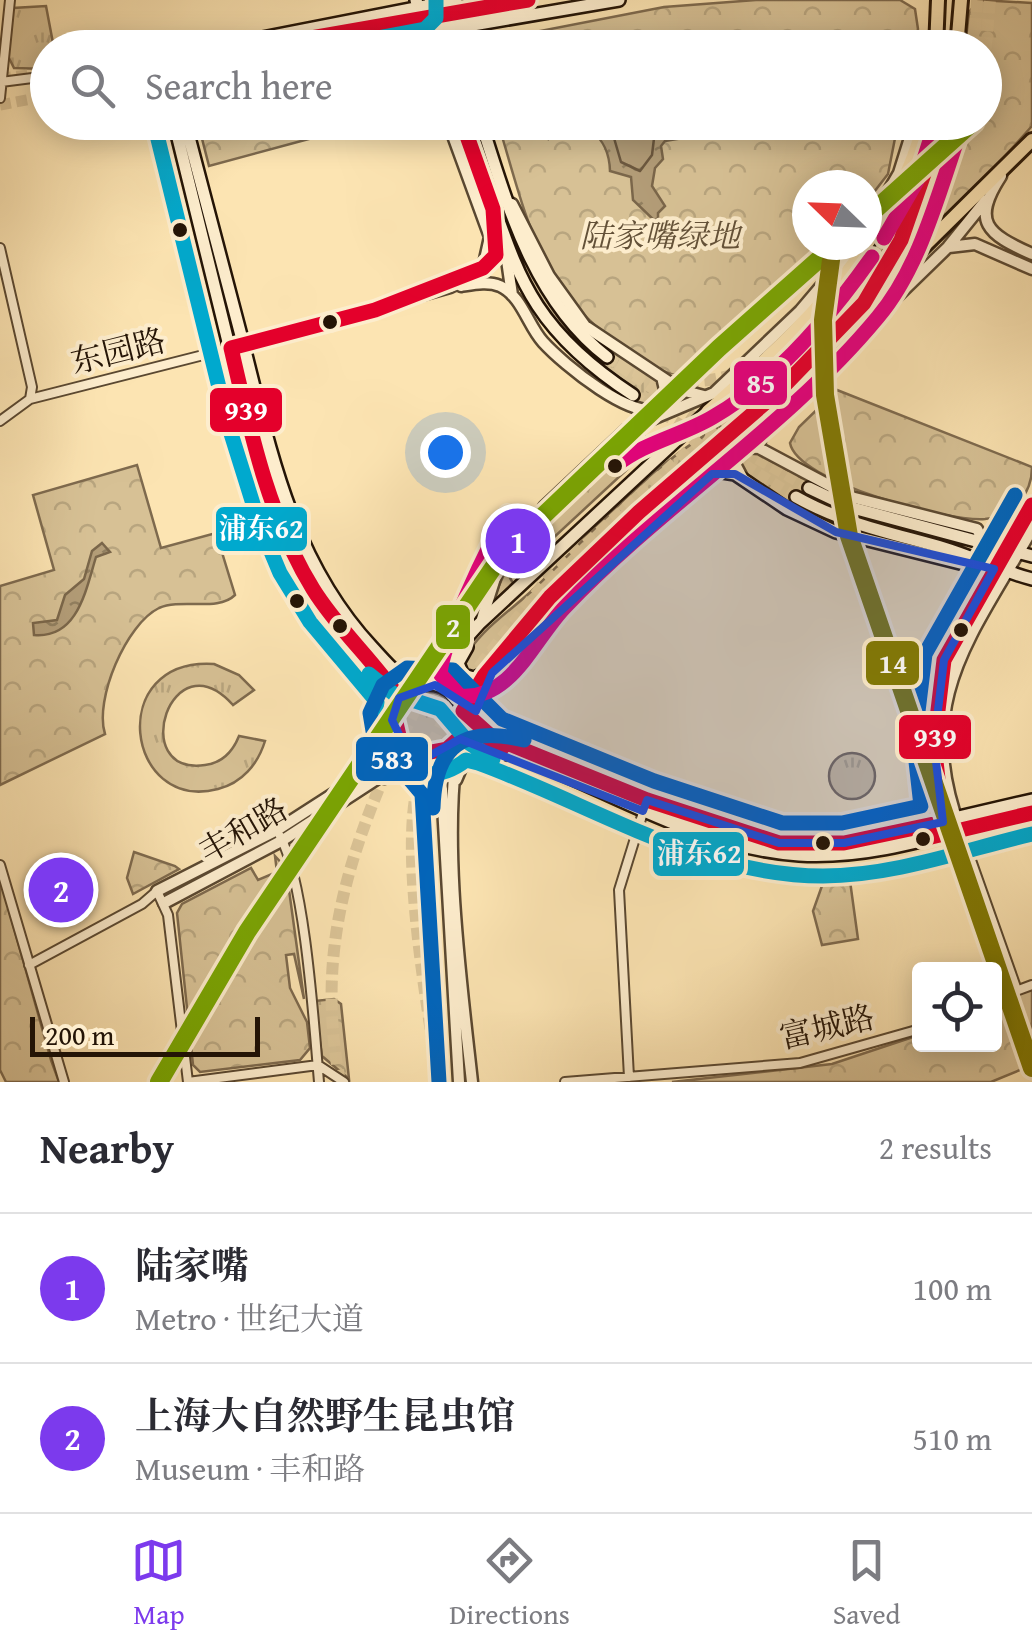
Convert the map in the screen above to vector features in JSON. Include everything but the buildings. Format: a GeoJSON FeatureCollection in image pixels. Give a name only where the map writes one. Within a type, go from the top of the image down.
{"type":"FeatureCollection","features":[{"type":"Feature","properties":{"kind":"main road"},"geometry":{"type":"LineString","coordinates":[[297,30],[456,0]]}},
{"type":"Feature","properties":{"kind":"main road"},"geometry":{"type":"LineString","coordinates":[[485,8],[528,0]]}},
{"type":"Feature","properties":{"kind":"main road"},"geometry":{"type":"LineString","coordinates":[[457,30],[619,0]]}},
{"type":"Feature","properties":{"kind":"main road"},"geometry":{"type":"LineString","coordinates":[[937,30],[938,0]]}},
{"type":"Feature","properties":{"kind":"main road"},"geometry":{"type":"LineString","coordinates":[[958,30],[961,0]]}},
{"type":"Feature","properties":{"kind":"main road"},"geometry":{"type":"LineString","coordinates":[[436,2],[445,30]]}},
{"type":"Feature","properties":{"kind":"main road"},"geometry":{"type":"LineString","coordinates":[[417,5],[424,30]]}},
{"type":"Feature","properties":{"kind":"main road"},"geometry":{"type":"LineString","coordinates":[[179,140],[271,460],[313,564],[366,641],[398,674],[453,694],[462,712],[482,731],[514,751],[645,806],[779,843],[844,843],[1032,813]]}},
{"type":"Feature","properties":{"kind":"main road"},"geometry":{"type":"LineString","coordinates":[[189,140],[264,476],[298,564],[328,610],[399,698]]}},
{"type":"Feature","properties":{"kind":"main road"},"geometry":{"type":"LineString","coordinates":[[469,140],[527,293],[578,356],[633,394]]}},
{"type":"Feature","properties":{"kind":"main road"},"geometry":{"type":"LineString","coordinates":[[486,140],[501,185],[555,304],[606,357]]}},
{"type":"Feature","properties":{"kind":"main road"},"geometry":{"type":"LineString","coordinates":[[864,302],[770,396],[550,592],[462,712],[459,738],[440,754],[416,754],[398,741],[392,720],[399,698],[422,684],[476,627],[835,290],[893,207],[917,140]]}},
{"type":"Feature","properties":{"kind":"main road"},"geometry":{"type":"LineString","coordinates":[[852,321],[900,238],[935,140]]}},
{"type":"Feature","properties":{"kind":"main road"},"geometry":{"type":"LineString","coordinates":[[547,612],[792,381],[1032,140]]}},
{"type":"Feature","properties":{"kind":"main road"},"geometry":{"type":"LineString","coordinates":[[686,480],[704,471],[726,472],[743,478],[786,509],[836,532],[964,564],[973,562]]}},
{"type":"Feature","properties":{"kind":"main road"},"geometry":{"type":"LineString","coordinates":[[809,488],[848,508],[1026,554]]}},
{"type":"Feature","properties":{"kind":"main road"},"geometry":{"type":"LineString","coordinates":[[796,497],[847,522],[946,548],[973,562],[1032,579]]}},
{"type":"Feature","properties":{"kind":"main road"},"geometry":{"type":"LineString","coordinates":[[476,627],[459,667],[470,678],[492,669]]}},
{"type":"Feature","properties":{"kind":"main road"},"geometry":{"type":"LineString","coordinates":[[459,738],[514,751]]}},
{"type":"Feature","properties":{"kind":"main road"},"geometry":{"type":"LineString","coordinates":[[958,824],[1032,800]]}},
{"type":"Feature","properties":{"kind":"street"},"geometry":{"type":"LineString","coordinates":[[0,98],[10,0]]}},
{"type":"Feature","properties":{"kind":"street"},"geometry":{"type":"LineString","coordinates":[[1,82],[30,78]]}},
{"type":"Feature","properties":{"kind":"street"},"geometry":{"type":"LineString","coordinates":[[450,287],[484,264],[490,244],[454,140]]}},
{"type":"Feature","properties":{"kind":"street"},"geometry":{"type":"LineString","coordinates":[[882,202],[899,173],[909,140]]}},
{"type":"Feature","properties":{"kind":"street"},"geometry":{"type":"LineString","coordinates":[[759,448],[767,405],[792,381],[836,356],[948,247],[986,200],[1007,166]]}},
{"type":"Feature","properties":{"kind":"street"},"geometry":{"type":"LineString","coordinates":[[501,185],[566,303],[585,326],[692,396],[714,393]]}},
{"type":"Feature","properties":{"kind":"street"},"geometry":{"type":"LineString","coordinates":[[986,200],[984,219],[994,235],[1032,254]]}},
{"type":"Feature","properties":{"kind":"street"},"geometry":{"type":"LineString","coordinates":[[450,287],[479,274],[495,258],[498,244],[492,203]]}},
{"type":"Feature","properties":{"kind":"street"},"geometry":{"type":"LineString","coordinates":[[504,240],[512,295]]}},
{"type":"Feature","properties":{"kind":"street"},"geometry":{"type":"LineString","coordinates":[[948,247],[975,244],[1032,269]]}},
{"type":"Feature","properties":{"kind":"street"},"geometry":{"type":"LineString","coordinates":[[0,248],[30,373],[30,399],[0,421]]}},
{"type":"Feature","properties":{"kind":"street"},"geometry":{"type":"LineString","coordinates":[[544,507],[632,426],[673,414],[714,393],[800,311],[843,260]]}},
{"type":"Feature","properties":{"kind":"street"},"geometry":{"type":"LineString","coordinates":[[450,287],[484,283],[500,286],[512,295],[546,346],[632,408],[653,412],[666,403],[667,388],[656,375]]}},
{"type":"Feature","properties":{"kind":"street","name":"东园路"},"geometry":{"type":"LineString","coordinates":[[30,399],[237,347],[450,287]]}},
{"type":"Feature","properties":{"kind":"street"},"geometry":{"type":"LineString","coordinates":[[743,478],[734,464],[735,453],[743,447],[759,448],[838,492],[976,529],[983,540]]}},
{"type":"Feature","properties":{"kind":"street"},"geometry":{"type":"LineString","coordinates":[[500,562],[596,469],[604,450]]}},
{"type":"Feature","properties":{"kind":"street"},"geometry":{"type":"LineString","coordinates":[[514,751],[483,713],[482,694],[492,669],[696,484],[726,472]]}},
{"type":"Feature","properties":{"kind":"street"},"geometry":{"type":"LineString","coordinates":[[1017,990],[958,824],[942,754],[953,674],[961,650],[1001,571],[1006,548],[1032,505]]}},
{"type":"Feature","properties":{"kind":"street"},"geometry":{"type":"LineString","coordinates":[[991,962],[944,827],[934,744],[944,660],[1001,571],[1026,554],[1032,529]]}},
{"type":"Feature","properties":{"kind":"street"},"geometry":{"type":"LineString","coordinates":[[476,627],[511,542]]}},
{"type":"Feature","properties":{"kind":"street"},"geometry":{"type":"LineString","coordinates":[[459,738],[452,800],[472,1082]]}},
{"type":"Feature","properties":{"kind":"street","name":"丰和路"},"geometry":{"type":"LineString","coordinates":[[29,964],[142,904],[157,891],[280,835],[390,758],[398,741]]}},
{"type":"Feature","properties":{"kind":"street"},"geometry":{"type":"LineString","coordinates":[[452,800],[462,766],[475,754],[514,751]]}},
{"type":"Feature","properties":{"kind":"street"},"geometry":{"type":"LineString","coordinates":[[416,754],[439,776],[442,789],[459,1082]]}},
{"type":"Feature","properties":{"kind":"street","name":"丰和路"},"geometry":{"type":"LineString","coordinates":[[142,904],[164,903],[416,754]]}},
{"type":"Feature","properties":{"kind":"street"},"geometry":{"type":"LineString","coordinates":[[352,792],[410,769],[442,789]]}},
{"type":"Feature","properties":{"kind":"street"},"geometry":{"type":"LineString","coordinates":[[629,1077],[618,890],[645,806]]}},
{"type":"Feature","properties":{"kind":"street"},"geometry":{"type":"LineString","coordinates":[[280,835],[304,946],[320,1082]]}},
{"type":"Feature","properties":{"kind":"street"},"geometry":{"type":"LineString","coordinates":[[0,866],[64,1082]]}},
{"type":"Feature","properties":{"kind":"street"},"geometry":{"type":"LineString","coordinates":[[157,891],[164,903],[188,1082],[318,1066],[344,1082]]}},
{"type":"Feature","properties":{"kind":"street"},"geometry":{"type":"LineString","coordinates":[[1002,996],[1032,986]]}},
{"type":"Feature","properties":{"kind":"street","name":"富城路"},"geometry":{"type":"LineString","coordinates":[[565,1082],[800,1063],[912,1030]]}},
{"type":"Feature","properties":{"kind":"highlighted area"},"geometry":{"type":"Polygon","coordinates":[[[712,474],[735,474],[836,532],[994,569],[944,660],[934,744],[943,822],[844,843],[779,843],[647,800],[643,811],[460,739],[429,756],[406,749],[392,720],[399,698],[435,685],[476,711],[492,673],[712,474]]]}},
{"type":"Feature","properties":{"kind":"green space"},"geometry":{"type":"Polygon","coordinates":[[[756,0],[900,0],[915,9],[918,29],[546,30],[664,7],[756,0]]]}},
{"type":"Feature","properties":{"kind":"green space"},"geometry":{"type":"Polygon","coordinates":[[[979,0],[1032,3],[1032,126],[968,197],[904,258],[948,140],[1002,140],[1002,30],[967,30],[969,12],[979,0]]]}},
{"type":"Feature","properties":{"kind":"green space"},"geometry":{"type":"Polygon","coordinates":[[[46,6],[51,30],[30,30],[30,68],[14,68],[8,56],[13,8],[46,6]]]}},
{"type":"Feature","properties":{"kind":"green space"},"geometry":{"type":"Polygon","coordinates":[[[202,140],[305,140],[209,166],[202,140]]]}},
{"type":"Feature","properties":{"kind":"green space","name":"陆家嘴绿地"},"geometry":{"type":"Polygon","coordinates":[[[503,140],[895,140],[888,174],[882,182],[882,170],[792,170],[792,260],[803,260],[689,366],[674,375],[652,366],[592,323],[552,274],[538,247],[503,140]]]}},
{"type":"Feature","properties":{"kind":"green space"},"geometry":{"type":"Polygon","coordinates":[[[925,140],[929,140],[904,208],[882,252],[882,230],[925,140]]]}},
{"type":"Feature","properties":{"kind":"green space"},"geometry":{"type":"Polygon","coordinates":[[[516,237],[540,289],[573,336],[601,362],[613,348],[654,376],[664,393],[657,407],[628,402],[635,389],[571,343],[531,292],[516,237]]]}},
{"type":"Feature","properties":{"kind":"green space"},"geometry":{"type":"Polygon","coordinates":[[[861,260],[878,260],[843,310],[812,343],[734,409],[727,409],[727,403],[792,341],[861,260]]]}},
{"type":"Feature","properties":{"kind":"green space"},"geometry":{"type":"Polygon","coordinates":[[[837,390],[1032,467],[1025,495],[995,517],[966,518],[876,497],[818,472],[799,458],[790,443],[799,427],[837,390]]]}},
{"type":"Feature","properties":{"kind":"green space"},"geometry":{"type":"Polygon","coordinates":[[[741,416],[605,536],[541,601],[482,671],[472,676],[465,673],[462,663],[476,641],[632,492],[684,449],[741,416]]]}},
{"type":"Feature","properties":{"kind":"green space"},"geometry":{"type":"Polygon","coordinates":[[[632,432],[646,437],[647,451],[510,578],[513,583],[493,603],[516,553],[532,531],[570,489],[632,432]]]}},
{"type":"Feature","properties":{"kind":"green space"},"geometry":{"type":"Polygon","coordinates":[[[753,451],[813,484],[805,497],[799,495],[791,507],[742,470],[738,455],[753,451]]]}},
{"type":"Feature","properties":{"kind":"green space"},"geometry":{"type":"Polygon","coordinates":[[[137,465],[161,548],[216,533],[235,595],[219,603],[168,605],[147,617],[125,646],[109,683],[104,702],[105,734],[0,785],[0,586],[54,570],[33,495],[137,465]]]}},
{"type":"Feature","properties":{"kind":"green space"},"geometry":{"type":"Polygon","coordinates":[[[214,664],[239,675],[254,690],[233,705],[211,688],[192,687],[176,697],[166,713],[163,733],[168,751],[181,763],[205,765],[226,755],[239,736],[265,741],[242,777],[218,789],[187,790],[163,779],[147,758],[140,733],[143,707],[156,684],[179,668],[214,664]]]}},
{"type":"Feature","properties":{"kind":"green space"},"geometry":{"type":"Polygon","coordinates":[[[428,692],[448,700],[456,720],[448,740],[428,748],[408,740],[400,720],[408,700],[428,692]]]}},
{"type":"Feature","properties":{"kind":"green space"},"geometry":{"type":"Polygon","coordinates":[[[852,753],[868,760],[875,776],[868,792],[852,799],[836,792],[829,776],[836,760],[852,753]]]}},
{"type":"Feature","properties":{"kind":"green space"},"geometry":{"type":"Polygon","coordinates":[[[134,852],[179,869],[133,894],[127,878],[134,852]]]}},
{"type":"Feature","properties":{"kind":"green space"},"geometry":{"type":"Polygon","coordinates":[[[275,856],[286,868],[304,999],[294,954],[286,955],[290,988],[307,1022],[310,1048],[300,1060],[200,1072],[193,1065],[177,913],[182,904],[251,868],[258,880],[277,872],[275,856]]]}},
{"type":"Feature","properties":{"kind":"green space"},"geometry":{"type":"Polygon","coordinates":[[[0,878],[59,1082],[6,1082],[0,1070],[0,878]]]}},
{"type":"Feature","properties":{"kind":"green space"},"geometry":{"type":"Polygon","coordinates":[[[850,881],[858,939],[822,945],[813,911],[823,883],[850,881]]]}},
{"type":"Feature","properties":{"kind":"green space"},"geometry":{"type":"Polygon","coordinates":[[[1032,989],[1032,1065],[991,1082],[672,1082],[832,1064],[912,1037],[912,1052],[1002,1052],[1002,1001],[1032,989]]]}},
{"type":"Feature","properties":{"kind":"green space"},"geometry":{"type":"Polygon","coordinates":[[[334,999],[341,1004],[349,1079],[322,1056],[314,1001],[334,999]]]}},
{"type":"Feature","properties":{"kind":"water"},"geometry":{"type":"Polygon","coordinates":[[[600,140],[671,140],[661,146],[663,159],[655,168],[652,186],[665,206],[658,213],[658,224],[633,200],[631,177],[610,171],[600,140]]]}},
{"type":"Feature","properties":{"kind":"water"},"geometry":{"type":"Polygon","coordinates":[[[102,543],[110,552],[96,557],[84,597],[70,621],[49,634],[34,635],[33,623],[57,620],[65,595],[84,579],[92,551],[102,543]]]}},
{"type":"Feature","properties":{"kind":"tunnel"},"geometry":{"type":"LineString","coordinates":[[975,30],[977,0]]}},
{"type":"Feature","properties":{"kind":"tunnel"},"geometry":{"type":"LineString","coordinates":[[987,30],[990,0]]}},
{"type":"Feature","properties":{"kind":"tunnel"},"geometry":{"type":"LineString","coordinates":[[356,30],[485,8]]}},
{"type":"Feature","properties":{"kind":"tunnel"},"geometry":{"type":"LineString","coordinates":[[0,78],[30,75]]}},
{"type":"Feature","properties":{"kind":"tunnel"},"geometry":{"type":"LineString","coordinates":[[0,105],[30,99]]}},
{"type":"Feature","properties":{"kind":"tunnel"},"geometry":{"type":"LineString","coordinates":[[835,295],[925,187],[948,140]]}},
{"type":"Feature","properties":{"kind":"tunnel"},"geometry":{"type":"LineString","coordinates":[[902,238],[939,190],[962,140]]}},
{"type":"Feature","properties":{"kind":"tunnel"},"geometry":{"type":"LineString","coordinates":[[480,666],[546,581],[794,354],[889,253]]}},
{"type":"Feature","properties":{"kind":"tunnel"},"geometry":{"type":"LineString","coordinates":[[607,357],[740,449],[809,488]]}},
{"type":"Feature","properties":{"kind":"tunnel"},"geometry":{"type":"LineString","coordinates":[[617,364],[678,381],[709,380],[740,372]]}},
{"type":"Feature","properties":{"kind":"tunnel"},"geometry":{"type":"LineString","coordinates":[[633,395],[796,497]]}},
{"type":"Feature","properties":{"kind":"tunnel"},"geometry":{"type":"LineString","coordinates":[[511,542],[544,507]]}},
{"type":"Feature","properties":{"kind":"tunnel"},"geometry":{"type":"LineString","coordinates":[[439,1082],[414,897],[412,824],[416,793],[433,742],[471,677],[489,657],[547,612]]}},
{"type":"Feature","properties":{"kind":"tunnel"},"geometry":{"type":"LineString","coordinates":[[395,751],[417,706],[444,671]]}},
{"type":"Feature","properties":{"kind":"tunnel"},"geometry":{"type":"LineString","coordinates":[[340,1082],[332,999],[338,922],[357,847],[387,769]]}},
{"type":"Feature","properties":{"kind":"metro line","name":"2"},"geometry":{"type":"LineString","coordinates":[[882,204],[953,140]]}},
{"type":"Feature","properties":{"kind":"metro line","name":"2"},"geometry":{"type":"LineString","coordinates":[[159,1082],[247,932],[501,556],[719,348],[818,260]]}},
{"type":"Feature","properties":{"kind":"transit line","name":"浦东62"},"geometry":{"type":"LineString","coordinates":[[420,30],[436,18],[436,0]]}},
{"type":"Feature","properties":{"kind":"transit line","name":"939"},"geometry":{"type":"LineString","coordinates":[[356,30],[528,0]]}},
{"type":"Feature","properties":{"kind":"transit line","name":"浦东62"},"geometry":{"type":"LineString","coordinates":[[158,140],[228,424],[259,523],[280,573],[310,622],[377,702],[373,725],[394,765],[431,774],[466,760],[478,763],[690,851],[777,873],[823,876],[876,872],[1032,834]]}},
{"type":"Feature","properties":{"kind":"transit line","name":"939"},"geometry":{"type":"LineString","coordinates":[[468,140],[493,209],[496,255],[483,268],[375,310],[231,348],[262,472],[284,532],[313,589],[399,698],[394,714],[400,740],[420,754],[447,749],[459,738],[501,750]]}},
{"type":"Feature","properties":{"kind":"transit line","name":"85"},"geometry":{"type":"LineString","coordinates":[[884,238],[917,181],[930,140]]}},
{"type":"Feature","properties":{"kind":"transit line","name":"939"},"geometry":{"type":"LineString","coordinates":[[936,140],[901,240],[864,303],[779,391],[639,512],[550,597],[484,676],[463,711],[492,737],[647,800],[779,843],[844,843],[943,822],[934,744],[944,660],[1032,505]]}},
{"type":"Feature","properties":{"kind":"transit line","name":"85"},"geometry":{"type":"LineString","coordinates":[[508,514],[490,544],[447,644],[441,675],[460,696],[494,689],[507,678],[565,607],[603,570],[843,357],[878,317],[906,275],[957,140]]}},
{"type":"Feature","properties":{"kind":"transit line","name":"14"},"geometry":{"type":"LineString","coordinates":[[831,260],[823,320],[825,395],[849,536],[1032,1068]]}},
{"type":"Feature","properties":{"kind":"transit line","name":"85"},"geometry":{"type":"LineString","coordinates":[[615,466],[638,451],[713,417],[759,385],[820,324],[870,260]]}},
{"type":"Feature","properties":{"kind":"transit line","name":"583"},"geometry":{"type":"LineString","coordinates":[[439,1082],[422,794],[373,731],[370,713],[383,685],[407,668],[453,670],[502,719],[654,781],[782,823],[842,823],[921,806],[914,744],[925,654],[1015,495]]}},
{"type":"Feature","properties":{"kind":"transit line","name":"浦东62"},"geometry":{"type":"LineString","coordinates":[[369,674],[394,694],[440,709],[469,743],[493,759]]}},
{"type":"Feature","properties":{"kind":"transit line","name":"583"},"geometry":{"type":"LineString","coordinates":[[433,808],[439,769],[456,745],[484,736],[524,740]]}},
{"type":"Feature","properties":{"kind":"transit line","name":"939"},"geometry":{"type":"LineString","coordinates":[[923,839],[1032,813]]}},
{"type":"Feature","properties":{"kind":"place","name":"陆家嘴"},"geometry":{"type":"Point","coordinates":[518,541]}},
{"type":"Feature","properties":{"kind":"place","name":"上海大自然野生昆虫馆"},"geometry":{"type":"Point","coordinates":[61,890]}}]}
